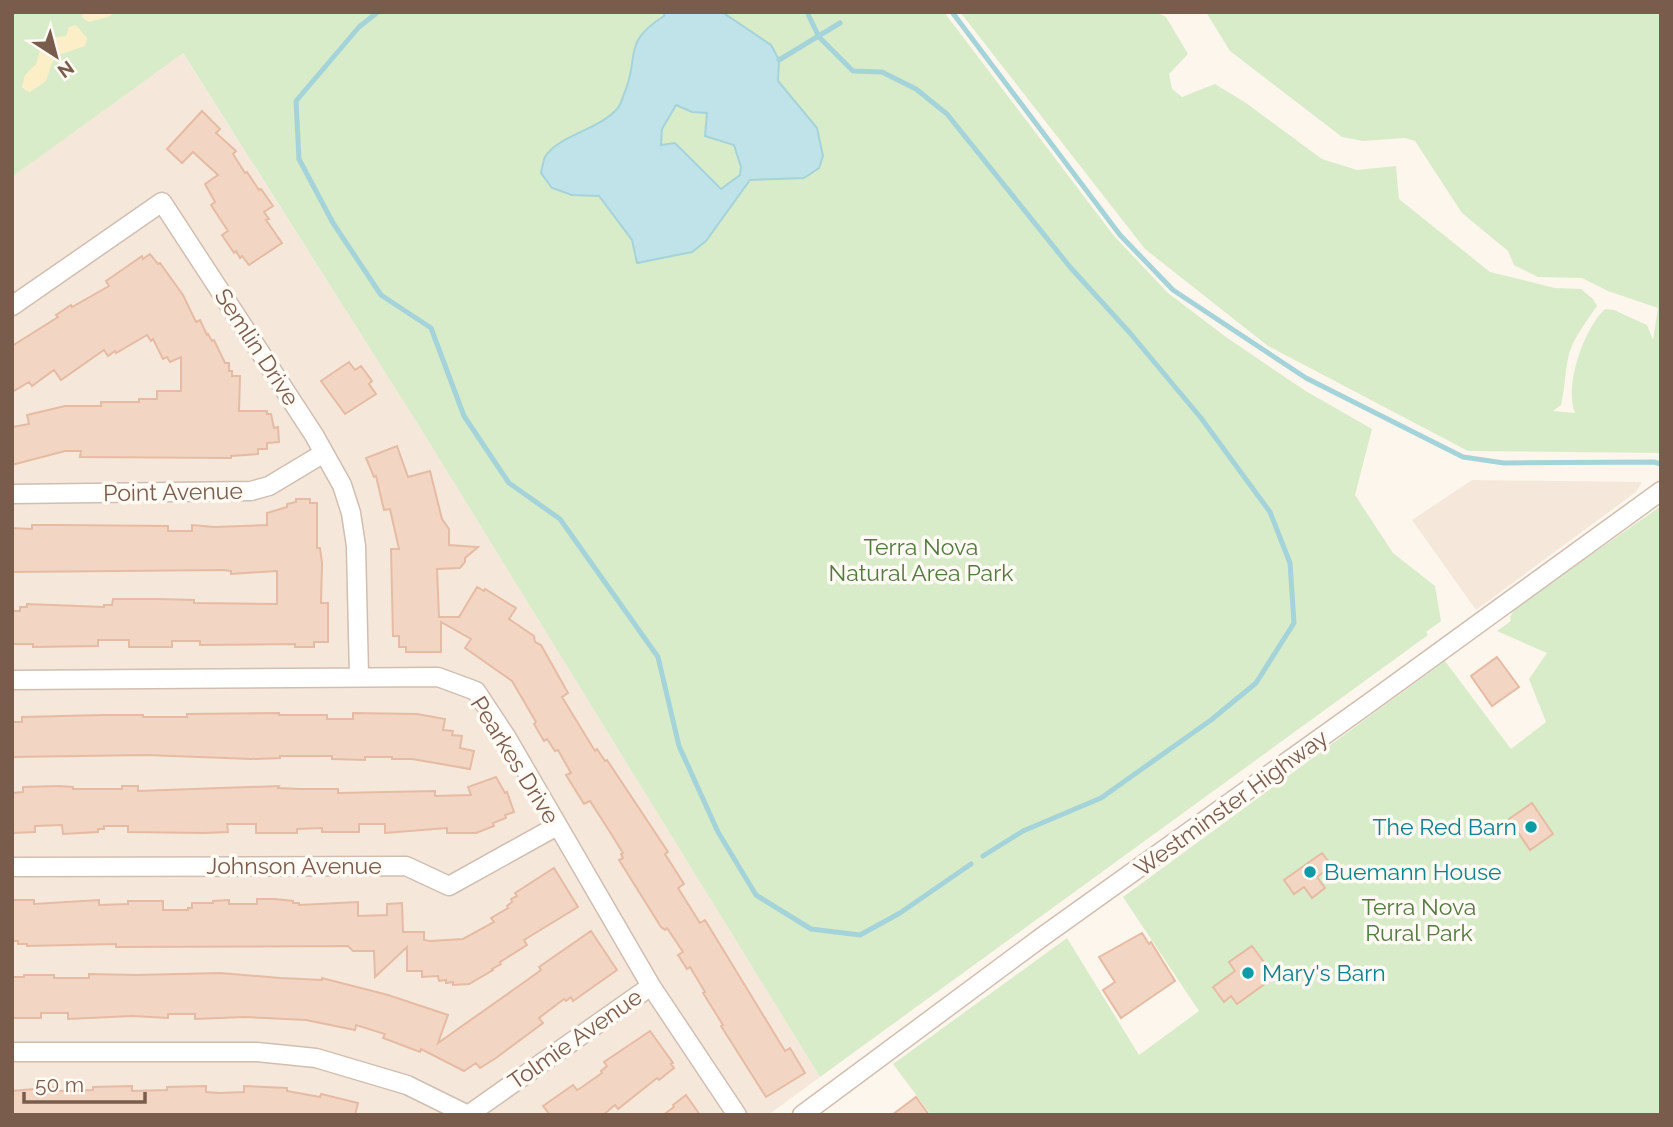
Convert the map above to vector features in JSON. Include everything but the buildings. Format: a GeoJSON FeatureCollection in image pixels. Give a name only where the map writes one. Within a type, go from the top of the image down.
{"type":"FeatureCollection","features":[{"type":"Feature","properties":{"kind":"street","name":"Semlin Drive"},"geometry":{"type":"LineString","coordinates":[[12,306],[162,202],[342,485],[351,513],[356,545],[359,676]]}},
{"type":"Feature","properties":{"kind":"street","name":"Point Avenue"},"geometry":{"type":"LineString","coordinates":[[12,494],[251,491],[269,486],[324,453]]}},
{"type":"Feature","properties":{"kind":"street","name":"Westminster Highway"},"geometry":{"type":"LineString","coordinates":[[802,1115],[959,998],[1661,491]]}},
{"type":"Feature","properties":{"kind":"street","name":"Pearkes Drive"},"geometry":{"type":"LineString","coordinates":[[12,680],[438,677],[475,691],[507,738],[651,986],[737,1115]]}},
{"type":"Feature","properties":{"kind":"street","name":"Johnson Avenue"},"geometry":{"type":"LineString","coordinates":[[12,867],[406,866],[449,886],[556,826]]}},
{"type":"Feature","properties":{"kind":"street","name":"Tolmie Avenue"},"geometry":{"type":"LineString","coordinates":[[12,1052],[257,1052],[316,1058],[407,1085],[468,1115],[651,986]]}},
{"type":"Feature","properties":{"kind":"shaded area"},"geometry":{"type":"Polygon","coordinates":[[[182,52],[424,434],[820,1077],[768,1115],[12,1115],[12,177],[182,52]]]}},
{"type":"Feature","properties":{"kind":"shaded area"},"geometry":{"type":"Polygon","coordinates":[[[1472,480],[1642,482],[1636,492],[1476,610],[1412,520],[1472,480]]]}},
{"type":"Feature","properties":{"kind":"green space","name":"Terra Nova Natural Area Park"},"geometry":{"type":"Polygon","coordinates":[[[12,12],[944,12],[1114,236],[1168,293],[1226,337],[1304,390],[1372,429],[1355,495],[1393,553],[1435,586],[1441,621],[1426,632],[1428,635],[820,1077],[424,434],[183,53],[12,177],[12,12]]]}},
{"type":"Feature","properties":{"kind":"green space"},"geometry":{"type":"Polygon","coordinates":[[[960,12],[1157,12],[1166,17],[1188,54],[1169,74],[1172,89],[1182,97],[1215,84],[1246,103],[1322,159],[1357,170],[1396,166],[1399,199],[1490,272],[1555,288],[1581,289],[1593,299],[1597,306],[1571,349],[1561,405],[1553,411],[1575,413],[1572,402],[1574,374],[1583,344],[1597,318],[1605,309],[1614,310],[1647,325],[1653,340],[1658,308],[1608,291],[1582,278],[1538,277],[1514,265],[1508,251],[1462,213],[1415,141],[1405,138],[1363,141],[1342,137],[1230,51],[1206,12],[1661,12],[1661,453],[1468,451],[1268,346],[1145,249],[960,12]]]}},
{"type":"Feature","properties":{"kind":"green space","name":"Terra Nova Rural Park"},"geometry":{"type":"Polygon","coordinates":[[[1661,506],[1661,1115],[931,1115],[893,1064],[1067,938],[1139,1055],[1199,1011],[1123,897],[1445,661],[1511,749],[1546,722],[1529,679],[1547,653],[1497,631],[1511,621],[1510,617],[1516,607],[1661,506]]]}},
{"type":"Feature","properties":{"kind":"sand"},"geometry":{"type":"Polygon","coordinates":[[[83,12],[115,12],[108,17],[89,22],[82,18],[83,12]]]}},
{"type":"Feature","properties":{"kind":"sand"},"geometry":{"type":"Polygon","coordinates":[[[76,25],[87,38],[85,46],[56,56],[46,81],[30,92],[26,91],[22,87],[25,75],[36,64],[40,51],[57,37],[66,36],[69,27],[76,25]]]}},
{"type":"Feature","properties":{"kind":"water"},"geometry":{"type":"Polygon","coordinates":[[[665,12],[722,12],[771,45],[779,60],[778,81],[817,128],[823,156],[819,168],[804,178],[750,180],[706,241],[692,252],[637,263],[632,240],[599,196],[572,195],[552,188],[541,173],[544,159],[559,143],[610,116],[618,107],[629,81],[636,43],[650,26],[664,16],[665,12]],[[676,105],[662,129],[661,145],[675,143],[721,189],[740,175],[741,167],[734,145],[705,136],[707,113],[692,112],[676,105]]]}},
{"type":"Feature","properties":{"kind":"waterway"},"geometry":{"type":"LineString","coordinates":[[378,12],[359,27],[296,101],[299,159],[333,223],[381,295],[431,328],[464,416],[509,483],[560,519],[658,657],[679,746],[718,832],[756,895],[811,929],[860,935],[900,913],[971,864]]}},
{"type":"Feature","properties":{"kind":"waterway"},"geometry":{"type":"LineString","coordinates":[[807,12],[819,37],[853,71],[882,72],[916,89],[947,114],[1070,267],[1201,418],[1270,512],[1290,563],[1294,623],[1256,683],[1211,720],[1101,798],[1023,831],[983,856]]}},
{"type":"Feature","properties":{"kind":"waterway"},"geometry":{"type":"LineString","coordinates":[[952,12],[1120,235],[1173,290],[1306,378],[1463,457],[1504,463],[1661,464]]}},
{"type":"Feature","properties":{"kind":"waterway"},"geometry":{"type":"LineString","coordinates":[[779,60],[840,23]]}},
{"type":"Feature","properties":{"kind":"place","name":"The Red Barn"},"geometry":{"type":"Point","coordinates":[1531,827]}},
{"type":"Feature","properties":{"kind":"place","name":"Buemann House"},"geometry":{"type":"Point","coordinates":[1310,872]}},
{"type":"Feature","properties":{"kind":"place","name":"Mary's Barn"},"geometry":{"type":"Point","coordinates":[1248,973]}}]}
